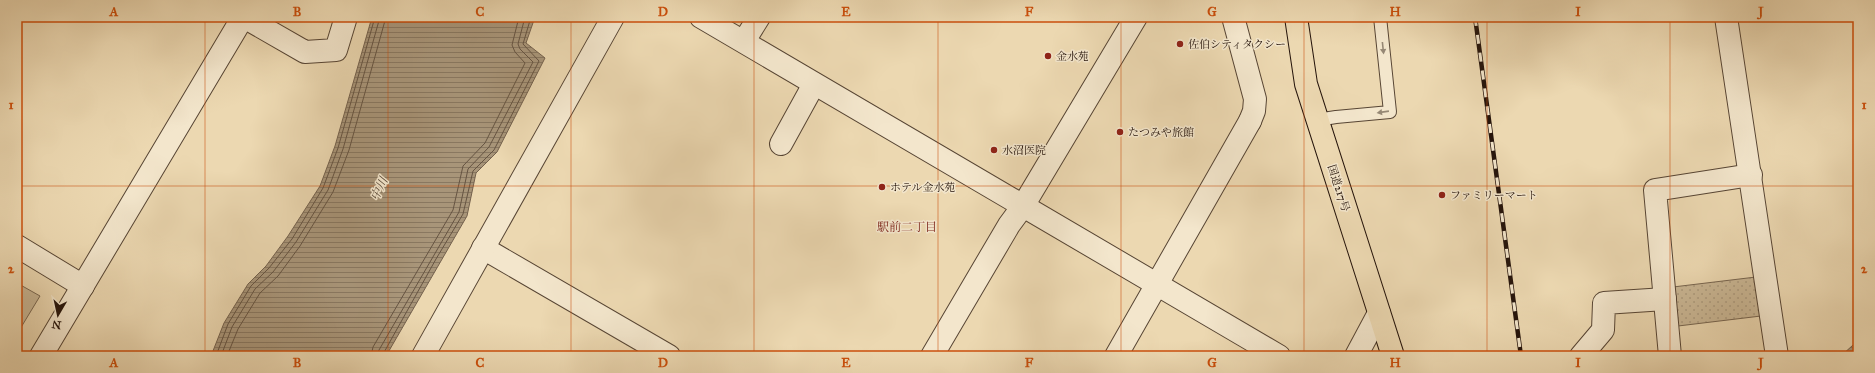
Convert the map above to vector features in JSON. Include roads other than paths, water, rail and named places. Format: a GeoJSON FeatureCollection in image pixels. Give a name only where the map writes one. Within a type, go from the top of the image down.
{"type":"FeatureCollection","features":[{"type":"Feature","properties":{"kind":"highway","name":"国道217号"},"geometry":{"type":"LineString","coordinates":[[1296,17],[1306,84],[1393,356]]}},
{"type":"Feature","properties":{"kind":"street"},"geometry":{"type":"LineString","coordinates":[[41,356],[243,17],[305,52],[336,50],[346,17]]}},
{"type":"Feature","properties":{"kind":"street"},"geometry":{"type":"LineString","coordinates":[[423,356],[614,17]]}},
{"type":"Feature","properties":{"kind":"street"},"geometry":{"type":"LineString","coordinates":[[701,17],[1277,356]]}},
{"type":"Feature","properties":{"kind":"street"},"geometry":{"type":"LineString","coordinates":[[744,42],[759,17]]}},
{"type":"Feature","properties":{"kind":"street"},"geometry":{"type":"LineString","coordinates":[[932,356],[1009,225],[1023,206],[1136,17]]}},
{"type":"Feature","properties":{"kind":"street"},"geometry":{"type":"LineString","coordinates":[[1116,356],[1250,121],[1254,111],[1255,99],[1233,17]]}},
{"type":"Feature","properties":{"kind":"street"},"geometry":{"type":"LineString","coordinates":[[1726,17],[1751,175],[1777,356]]}},
{"type":"Feature","properties":{"kind":"street"},"geometry":{"type":"LineString","coordinates":[[781,144],[814,84]]}},
{"type":"Feature","properties":{"kind":"street"},"geometry":{"type":"LineString","coordinates":[[1670,356],[1655,190],[1751,175]]}},
{"type":"Feature","properties":{"kind":"street"},"geometry":{"type":"LineString","coordinates":[[17,246],[83,286]]}},
{"type":"Feature","properties":{"kind":"street"},"geometry":{"type":"LineString","coordinates":[[484,248],[668,356]]}},
{"type":"Feature","properties":{"kind":"street"},"geometry":{"type":"LineString","coordinates":[[1581,356],[1603,330],[1604,303],[1664,299]]}},
{"type":"Feature","properties":{"kind":"street"},"geometry":{"type":"LineString","coordinates":[[1356,356],[1379,313]]}},
{"type":"Feature","properties":{"kind":"lane"},"geometry":{"type":"LineString","coordinates":[[1318,120],[1390,112],[1380,17]]}},
{"type":"Feature","properties":{"kind":"water","name":"中川"},"geometry":{"type":"Polygon","coordinates":[[[372,17],[535,17],[526,43],[545,58],[497,152],[476,173],[467,216],[386,356],[211,356],[224,323],[248,284],[266,266],[288,236],[320,186],[335,146],[372,17]]]}},
{"type":"Feature","properties":{"kind":"water"},"geometry":{"type":"Polygon","coordinates":[[[1853,345],[1858,348],[1858,356],[1841,356],[1853,345]]]}},
{"type":"Feature","properties":{"kind":"railway"},"geometry":{"type":"LineString","coordinates":[[1475,17],[1521,356]]}},
{"type":"Feature","properties":{"kind":"place","name":"佐伯シティタクシー"},"geometry":{"type":"Point","coordinates":[1180,44]}},
{"type":"Feature","properties":{"kind":"place","name":"金水苑"},"geometry":{"type":"Point","coordinates":[1048,56]}},
{"type":"Feature","properties":{"kind":"place","name":"たつみや旅館"},"geometry":{"type":"Point","coordinates":[1120,132]}},
{"type":"Feature","properties":{"kind":"place","name":"水沼医院"},"geometry":{"type":"Point","coordinates":[994,150]}},
{"type":"Feature","properties":{"kind":"place","name":"ホテル金水苑"},"geometry":{"type":"Point","coordinates":[882,187]}},
{"type":"Feature","properties":{"kind":"place","name":"ファミリーマート"},"geometry":{"type":"Point","coordinates":[1442,195]}},
{"type":"Feature","properties":{"kind":"district","name":"駅前二丁目"},"geometry":{"type":"Point","coordinates":[907,227]}}]}
